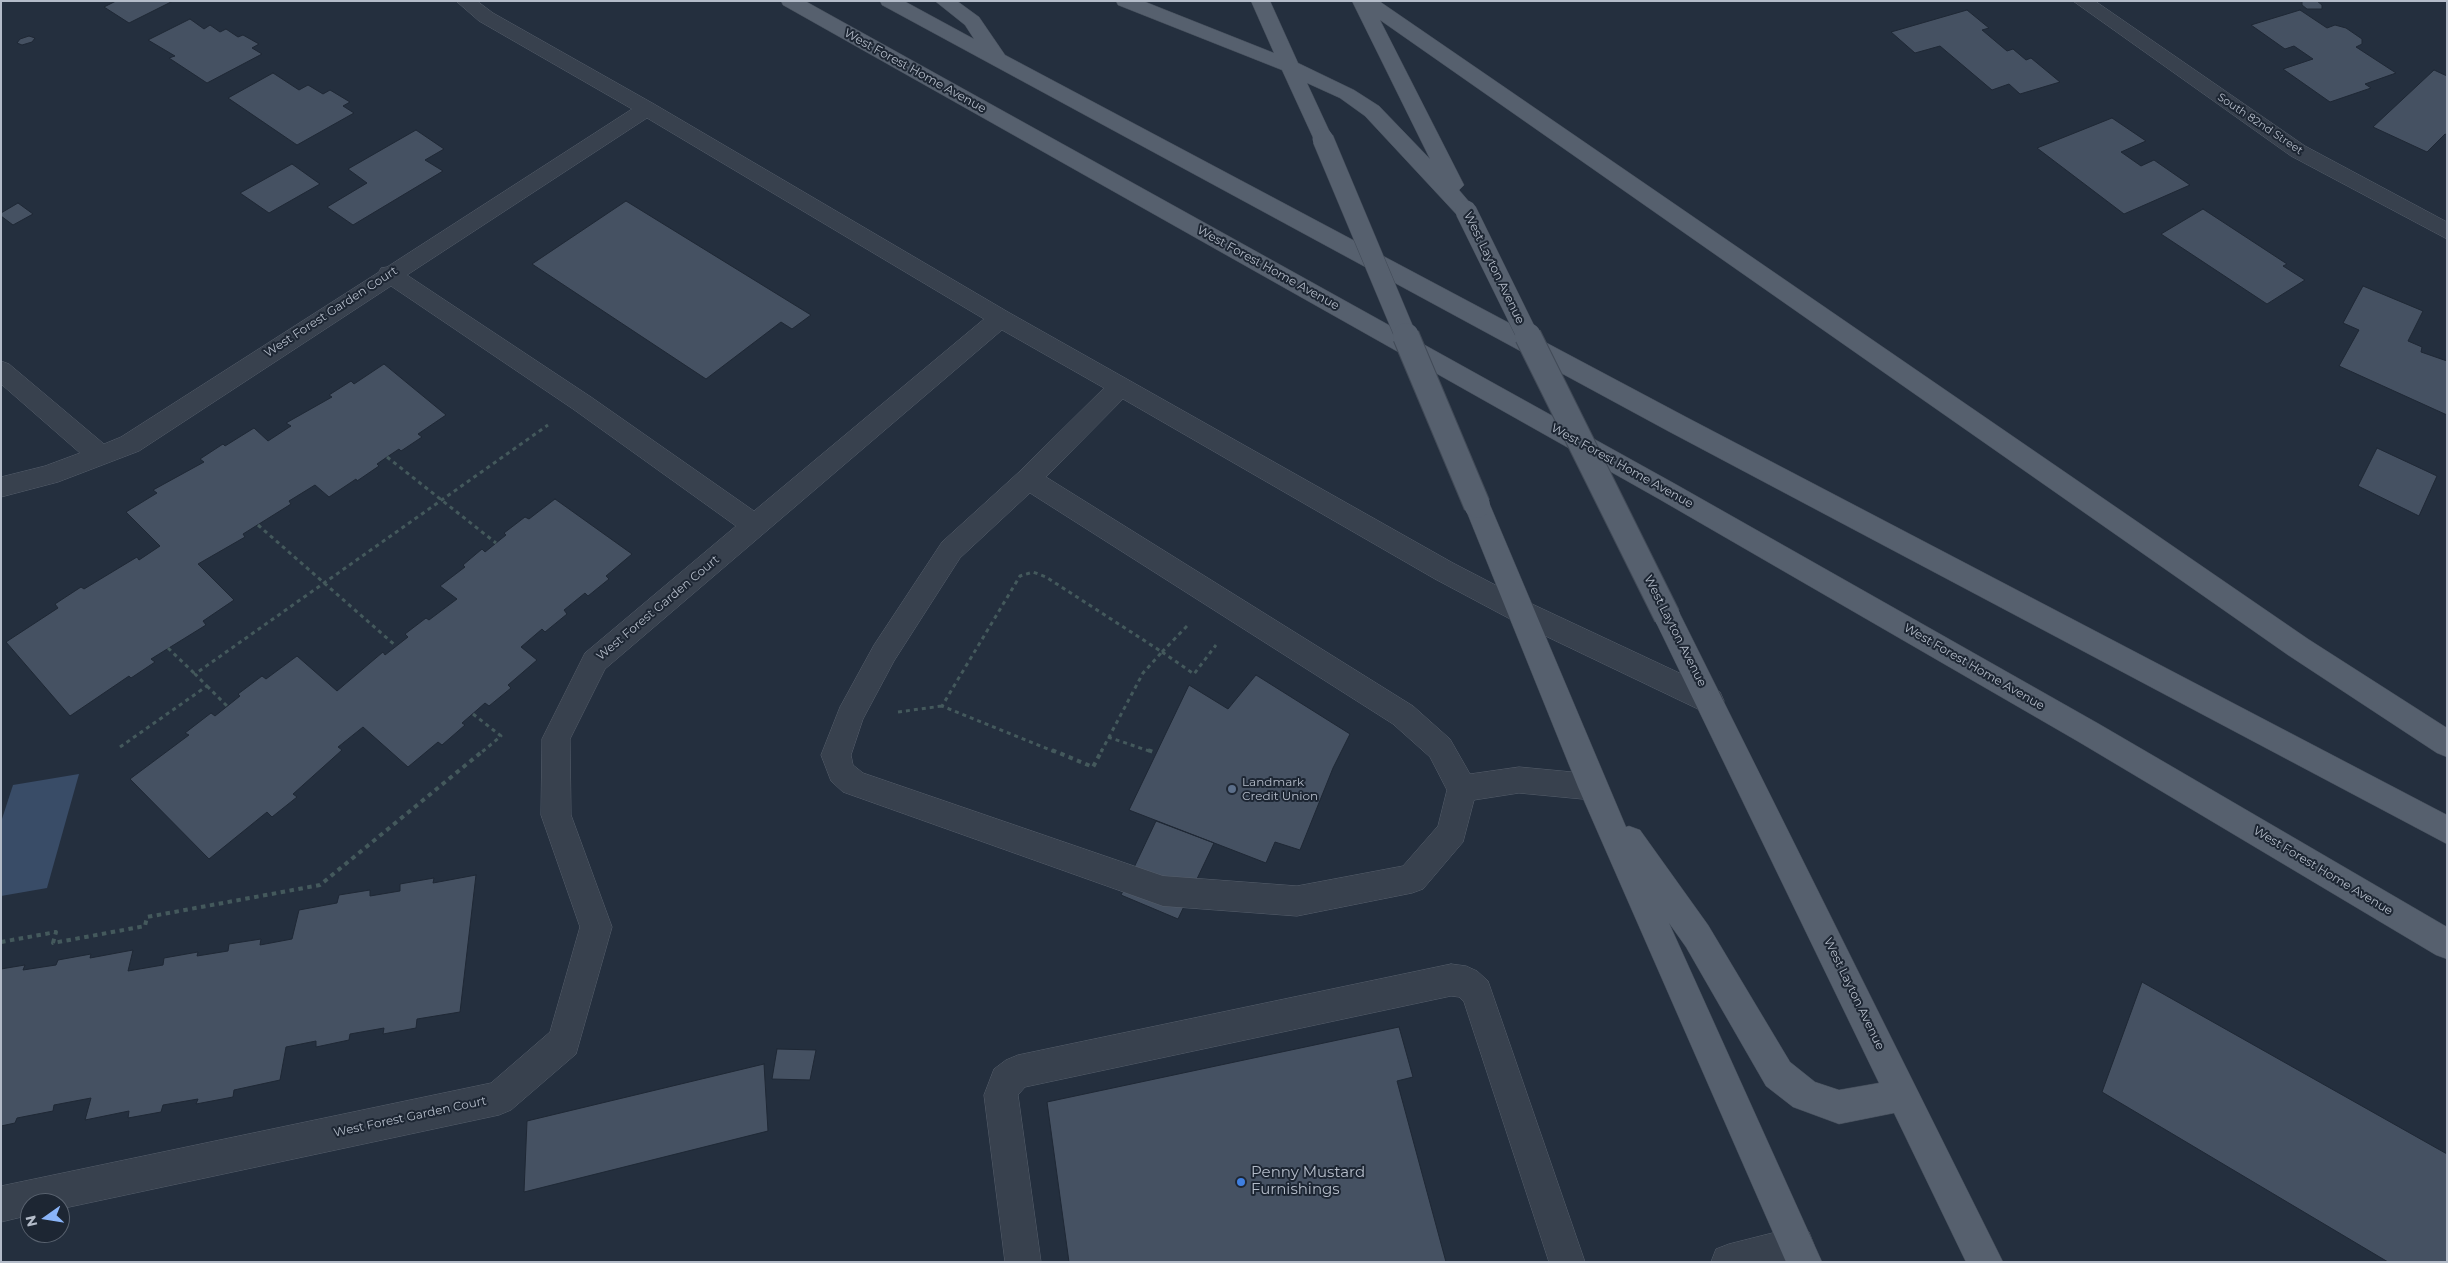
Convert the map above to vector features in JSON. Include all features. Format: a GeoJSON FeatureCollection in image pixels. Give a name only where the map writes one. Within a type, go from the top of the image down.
{"type":"FeatureCollection","features":[{"type":"Feature","properties":{"kind":"main road","name":"West Forest Home Avenue"},"geometry":{"type":"LineString","coordinates":[[790,1],[1694,507],[2089,733],[2447,944]]}},
{"type":"Feature","properties":{"kind":"main road"},"geometry":{"type":"LineString","coordinates":[[889,1],[1677,424],[2447,830]]}},
{"type":"Feature","properties":{"kind":"main road"},"geometry":{"type":"LineString","coordinates":[[944,1],[972,21],[997,58]]}},
{"type":"Feature","properties":{"kind":"main road"},"geometry":{"type":"LineString","coordinates":[[1124,1],[1289,66],[1347,94],[1372,111],[1466,211]]}},
{"type":"Feature","properties":{"kind":"main road"},"geometry":{"type":"LineString","coordinates":[[1260,1],[1323,139],[1522,612],[1593,787],[1803,1256]]}},
{"type":"Feature","properties":{"kind":"main road","name":"West Layton Avenue"},"geometry":{"type":"LineString","coordinates":[[1361,1],[1710,701],[1985,1262]]}},
{"type":"Feature","properties":{"kind":"main road"},"geometry":{"type":"LineString","coordinates":[[1366,1],[2281,635],[2447,744]]}},
{"type":"Feature","properties":{"kind":"main road"},"geometry":{"type":"LineString","coordinates":[[1593,787],[1697,936],[1778,1074],[1805,1095],[1839,1106],[1903,1095]]}},
{"type":"Feature","properties":{"kind":"street"},"geometry":{"type":"LineString","coordinates":[[465,1],[486,17],[647,109],[1000,318],[1444,571],[1522,612],[1710,701]]}},
{"type":"Feature","properties":{"kind":"street","name":"South 82nd Street"},"geometry":{"type":"LineString","coordinates":[[2082,1],[2298,151],[2447,232]]}},
{"type":"Feature","properties":{"kind":"street","name":"West Forest Garden Court"},"geometry":{"type":"LineString","coordinates":[[1,487],[49,475],[130,444],[389,274],[647,109]]}},
{"type":"Feature","properties":{"kind":"street"},"geometry":{"type":"LineString","coordinates":[[389,274],[582,403],[755,526]]}},
{"type":"Feature","properties":{"kind":"street","name":"West Forest Garden Court"},"geometry":{"type":"LineString","coordinates":[[1,1204],[499,1098],[564,1042],[596,927],[556,815],[556,738],[595,661],[1000,318]]}},
{"type":"Feature","properties":{"kind":"street"},"geometry":{"type":"LineString","coordinates":[[1,370],[101,456]]}},
{"type":"Feature","properties":{"kind":"street"},"geometry":{"type":"LineString","coordinates":[[1028,480],[1403,715],[1440,748],[1462,789],[1452,832],[1412,879],[1298,901],[1163,890],[853,783],[841,772],[836,755],[850,716],[884,653],[951,550],[1028,480],[1120,387]]}},
{"type":"Feature","properties":{"kind":"street"},"geometry":{"type":"LineString","coordinates":[[1462,789],[1519,780],[1593,787]]}},
{"type":"Feature","properties":{"kind":"street"},"geometry":{"type":"LineString","coordinates":[[1023,1262],[1001,1095],[1006,1080],[1018,1072],[1451,980],[1466,982],[1477,992],[1567,1262]]}},
{"type":"Feature","properties":{"kind":"street"},"geometry":{"type":"LineString","coordinates":[[1730,1262],[1803,1256]]}},
{"type":"Feature","properties":{"kind":"path"},"geometry":{"type":"LineString","coordinates":[[195,674],[582,403]]}},
{"type":"Feature","properties":{"kind":"path"},"geometry":{"type":"LineString","coordinates":[[387,457],[496,543]]}},
{"type":"Feature","properties":{"kind":"path"},"geometry":{"type":"LineString","coordinates":[[258,525],[396,646]]}},
{"type":"Feature","properties":{"kind":"path"},"geometry":{"type":"LineString","coordinates":[[942,706],[1020,576],[1033,572],[1046,577],[1194,674],[1220,641]]}},
{"type":"Feature","properties":{"kind":"path"},"geometry":{"type":"LineString","coordinates":[[168,648],[227,706]]}},
{"type":"Feature","properties":{"kind":"path"},"geometry":{"type":"LineString","coordinates":[[896,712],[942,706],[1093,767],[1143,673],[1162,652]]}},
{"type":"Feature","properties":{"kind":"path"},"geometry":{"type":"LineString","coordinates":[[120,747],[207,686]]}},
{"type":"Feature","properties":{"kind":"path"},"geometry":{"type":"LineString","coordinates":[[1,942],[56,932],[54,943],[144,926],[146,917],[320,885],[501,736],[473,714]]}},
{"type":"Feature","properties":{"kind":"path"},"geometry":{"type":"LineString","coordinates":[[1108,737],[1156,753]]}},
{"type":"Feature","properties":{"kind":"water"},"geometry":{"type":"Polygon","coordinates":[[[79,774],[47,888],[1,896],[1,822],[13,785],[79,774]]]}},
{"type":"Feature","properties":{"kind":"building"},"geometry":{"type":"Polygon","coordinates":[[[116,1],[173,1],[129,23],[104,7],[116,1]]]}},
{"type":"Feature","properties":{"kind":"building"},"geometry":{"type":"Polygon","coordinates":[[[2302,1],[2317,1],[2322,5],[2322,9],[2307,9],[2302,5],[2302,1]]]}},
{"type":"Feature","properties":{"kind":"building"},"geometry":{"type":"Polygon","coordinates":[[[1967,10],[1989,28],[1982,30],[2007,51],[2013,49],[2026,60],[2031,58],[2060,82],[2020,94],[2009,84],[1992,90],[1940,46],[1915,53],[1891,32],[1967,10]]]}},
{"type":"Feature","properties":{"kind":"building"},"geometry":{"type":"Polygon","coordinates":[[[2300,10],[2327,28],[2335,25],[2346,28],[2362,39],[2362,44],[2356,47],[2396,73],[2365,84],[2371,88],[2330,102],[2283,69],[2313,59],[2294,46],[2285,49],[2251,25],[2300,10]]]}},
{"type":"Feature","properties":{"kind":"building"},"geometry":{"type":"Polygon","coordinates":[[[190,19],[204,29],[210,25],[220,32],[226,29],[238,37],[243,35],[259,44],[252,48],[262,54],[207,83],[169,58],[175,56],[148,40],[190,19]]]}},
{"type":"Feature","properties":{"kind":"building"},"geometry":{"type":"Polygon","coordinates":[[[29,36],[35,38],[32,42],[22,45],[17,43],[20,39],[29,36]]]}},
{"type":"Feature","properties":{"kind":"building"},"geometry":{"type":"Polygon","coordinates":[[[2434,70],[2447,76],[2447,135],[2445,134],[2427,152],[2373,127],[2434,70]]]}},
{"type":"Feature","properties":{"kind":"building"},"geometry":{"type":"Polygon","coordinates":[[[273,73],[299,90],[308,85],[323,94],[330,90],[350,102],[343,106],[354,113],[297,145],[228,98],[273,73]]]}},
{"type":"Feature","properties":{"kind":"building"},"geometry":{"type":"Polygon","coordinates":[[[2112,118],[2146,141],[2121,152],[2141,166],[2154,160],[2190,185],[2124,214],[2037,148],[2112,118]]]}},
{"type":"Feature","properties":{"kind":"building"},"geometry":{"type":"Polygon","coordinates":[[[416,130],[444,149],[425,160],[443,171],[353,225],[327,207],[367,183],[348,169],[416,130]]]}},
{"type":"Feature","properties":{"kind":"building"},"geometry":{"type":"Polygon","coordinates":[[[292,164],[320,184],[269,213],[240,193],[292,164]]]}},
{"type":"Feature","properties":{"kind":"building"},"geometry":{"type":"Polygon","coordinates":[[[626,201],[811,315],[792,329],[781,322],[706,379],[532,264],[626,201]]]}},
{"type":"Feature","properties":{"kind":"building"},"geometry":{"type":"Polygon","coordinates":[[[18,203],[33,214],[13,225],[1,216],[1,213],[18,203]]]}},
{"type":"Feature","properties":{"kind":"building"},"geometry":{"type":"Polygon","coordinates":[[[2203,209],[2287,264],[2283,266],[2305,280],[2267,304],[2161,234],[2203,209]]]}},
{"type":"Feature","properties":{"kind":"building"},"geometry":{"type":"Polygon","coordinates":[[[2363,286],[2423,311],[2408,341],[2422,347],[2421,352],[2447,361],[2447,415],[2339,366],[2359,330],[2343,323],[2363,286]]]}},
{"type":"Feature","properties":{"kind":"building"},"geometry":{"type":"Polygon","coordinates":[[[384,364],[446,415],[418,434],[422,437],[401,451],[399,449],[387,457],[377,464],[379,466],[357,481],[356,479],[329,497],[315,485],[289,501],[291,504],[243,534],[245,537],[198,564],[234,600],[203,621],[206,625],[151,659],[155,662],[131,678],[129,676],[70,716],[6,642],[58,608],[55,604],[81,587],[84,589],[137,557],[139,560],[160,546],[126,512],[157,493],[153,490],[204,462],[200,459],[223,444],[225,446],[254,428],[268,441],[291,426],[286,423],[332,397],[329,395],[351,381],[354,384],[384,364]]]}},
{"type":"Feature","properties":{"kind":"building"},"geometry":{"type":"Polygon","coordinates":[[[2377,448],[2437,476],[2419,516],[2358,486],[2377,448]]]}},
{"type":"Feature","properties":{"kind":"building"},"geometry":{"type":"Polygon","coordinates":[[[555,499],[632,554],[606,576],[609,579],[588,596],[585,593],[564,610],[567,614],[545,632],[542,629],[521,647],[537,660],[508,685],[511,688],[489,706],[485,703],[462,723],[465,725],[442,745],[438,742],[408,767],[363,727],[338,747],[342,750],[293,794],[297,797],[272,817],[267,812],[209,859],[130,779],[189,735],[185,733],[211,713],[215,716],[240,696],[238,694],[262,676],[266,679],[297,656],[337,691],[383,652],[385,655],[408,637],[405,634],[426,618],[429,620],[457,599],[440,586],[465,567],[463,565],[482,549],[485,552],[506,535],[504,533],[525,517],[529,519],[555,499]]]}},
{"type":"Feature","properties":{"kind":"building","name":"Landmark Credit Union"},"geometry":{"type":"Polygon","coordinates":[[[1256,675],[1350,734],[1333,768],[1300,850],[1275,842],[1266,863],[1129,810],[1189,685],[1228,709],[1256,675]]]}},
{"type":"Feature","properties":{"kind":"building"},"geometry":{"type":"Polygon","coordinates":[[[1156,821],[1214,843],[1178,919],[1121,895],[1156,821]]]}},
{"type":"Feature","properties":{"kind":"building"},"geometry":{"type":"Polygon","coordinates":[[[476,875],[460,1012],[417,1019],[416,1028],[383,1034],[384,1028],[350,1034],[349,1040],[316,1047],[316,1041],[286,1047],[280,1080],[234,1090],[233,1097],[196,1104],[198,1099],[163,1105],[161,1112],[128,1118],[129,1111],[85,1120],[91,1098],[54,1105],[53,1111],[17,1118],[15,1123],[1,1126],[1,969],[25,965],[23,970],[56,965],[58,960],[91,954],[90,958],[133,950],[128,971],[163,965],[164,958],[198,952],[197,956],[228,951],[229,944],[261,939],[260,945],[292,939],[299,910],[337,903],[339,895],[370,890],[370,896],[400,891],[400,884],[434,878],[433,883],[476,875]]]}},
{"type":"Feature","properties":{"kind":"building"},"geometry":{"type":"Polygon","coordinates":[[[2142,982],[2447,1154],[2447,1262],[2388,1262],[2102,1092],[2142,982]]]}},
{"type":"Feature","properties":{"kind":"building","name":"Penny Mustard Furnishings"},"geometry":{"type":"Polygon","coordinates":[[[1399,1027],[1413,1077],[1397,1081],[1446,1262],[1069,1262],[1047,1102],[1399,1027]]]}},
{"type":"Feature","properties":{"kind":"building"},"geometry":{"type":"Polygon","coordinates":[[[777,1049],[816,1050],[810,1080],[772,1079],[777,1049]]]}},
{"type":"Feature","properties":{"kind":"building"},"geometry":{"type":"Polygon","coordinates":[[[764,1064],[768,1131],[524,1192],[527,1121],[764,1064]]]}},
{"type":"Feature","properties":{"kind":"place","name":"Landmark Credit Union"},"geometry":{"type":"Point","coordinates":[1232,789]}},
{"type":"Feature","properties":{"kind":"place","name":"Penny Mustard Furnishings"},"geometry":{"type":"Point","coordinates":[1241,1182]}}]}
